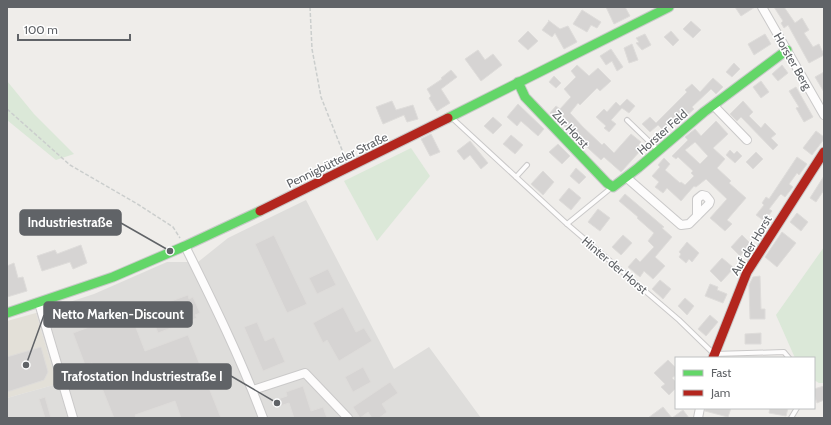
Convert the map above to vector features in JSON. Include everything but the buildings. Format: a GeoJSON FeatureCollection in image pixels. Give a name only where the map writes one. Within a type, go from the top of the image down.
{"type":"FeatureCollection","features":[{"type":"Feature","properties":{"kind":"street","name":"Pennigbütteler Straße"},"geometry":{"type":"LineString","coordinates":[[7,313],[112,278],[185,246],[349,168],[669,7]]}},
{"type":"Feature","properties":{"kind":"street","name":"Horster Berg"},"geometry":{"type":"LineString","coordinates":[[762,7],[824,115]]}},
{"type":"Feature","properties":{"kind":"street","name":"Horster Feld"},"geometry":{"type":"LineString","coordinates":[[613,187],[627,178],[658,150],[713,105],[787,50]]}},
{"type":"Feature","properties":{"kind":"street","name":"Zur Horst"},"geometry":{"type":"LineString","coordinates":[[518,82],[525,97],[606,184],[613,187]]}},
{"type":"Feature","properties":{"kind":"street"},"geometry":{"type":"LineString","coordinates":[[713,105],[747,140]]}},
{"type":"Feature","properties":{"kind":"street","name":"Auf der Horst"},"geometry":{"type":"LineString","coordinates":[[713,356],[747,272],[824,152]]}},
{"type":"Feature","properties":{"kind":"street"},"geometry":{"type":"LineString","coordinates":[[627,178],[681,225],[689,224],[697,216]]}},
{"type":"Feature","properties":{"kind":"street"},"geometry":{"type":"LineString","coordinates":[[185,246],[222,320],[253,390],[263,418]]}},
{"type":"Feature","properties":{"kind":"street"},"geometry":{"type":"LineString","coordinates":[[39,303],[73,418]]}},
{"type":"Feature","properties":{"kind":"street"},"geometry":{"type":"LineString","coordinates":[[253,390],[305,373],[348,418]]}},
{"type":"Feature","properties":{"kind":"lane","name":"Hinter der Horst"},"geometry":{"type":"LineString","coordinates":[[451,116],[567,224],[680,320],[713,356]]}},
{"type":"Feature","properties":{"kind":"lane"},"geometry":{"type":"LineString","coordinates":[[627,120],[658,150]]}},
{"type":"Feature","properties":{"kind":"lane"},"geometry":{"type":"LineString","coordinates":[[516,177],[527,165]]}},
{"type":"Feature","properties":{"kind":"lane","name":"Horster Feld"},"geometry":{"type":"LineString","coordinates":[[567,224],[613,187]]}},
{"type":"Feature","properties":{"kind":"lane"},"geometry":{"type":"LineString","coordinates":[[713,356],[784,352],[788,357]]}},
{"type":"Feature","properties":{"kind":"lane"},"geometry":{"type":"LineString","coordinates":[[790,418],[796,409]]}},
{"type":"Feature","properties":{"kind":"path"},"geometry":{"type":"LineString","coordinates":[[310,7],[312,49],[321,97],[349,168]]}},
{"type":"Feature","properties":{"kind":"path"},"geometry":{"type":"LineString","coordinates":[[7,109],[70,165],[174,227],[185,246]]}},
{"type":"Feature","properties":{"kind":"shaded area"},"geometry":{"type":"Polygon","coordinates":[[[306,200],[394,369],[429,347],[481,418],[7,418],[7,398],[57,384],[36,313],[94,294],[167,262],[198,262],[228,238],[306,200]]]}},
{"type":"Feature","properties":{"kind":"shaded area"},"geometry":{"type":"Polygon","coordinates":[[[36,313],[57,384],[7,398],[7,321],[36,313]]]}},
{"type":"Feature","properties":{"kind":"green space"},"geometry":{"type":"Polygon","coordinates":[[[7,81],[34,114],[74,154],[56,160],[7,120],[7,81]]]}},
{"type":"Feature","properties":{"kind":"green space"},"geometry":{"type":"Polygon","coordinates":[[[411,148],[430,176],[377,241],[344,181],[411,148]]]}},
{"type":"Feature","properties":{"kind":"green space"},"geometry":{"type":"Polygon","coordinates":[[[824,247],[824,383],[819,383],[815,381],[815,357],[795,357],[776,315],[824,247]]]}},
{"type":"Feature","properties":{"kind":"traffic: fast"},"geometry":{"type":"LineString","coordinates":[[448,118],[669,7]]}},
{"type":"Feature","properties":{"kind":"traffic: fast"},"geometry":{"type":"LineString","coordinates":[[518,82],[525,97],[607,183],[613,187],[638,168],[704,112],[787,50]]}},
{"type":"Feature","properties":{"kind":"traffic: fast"},"geometry":{"type":"LineString","coordinates":[[7,313],[113,277],[185,246],[260,211]]}},
{"type":"Feature","properties":{"kind":"traffic: jam"},"geometry":{"type":"LineString","coordinates":[[260,211],[448,118]]}},
{"type":"Feature","properties":{"kind":"traffic: jam"},"geometry":{"type":"LineString","coordinates":[[713,357],[747,272],[824,152]]}},
{"type":"Feature","properties":{"kind":"place","name":"Industriestraße"},"geometry":{"type":"Point","coordinates":[170,251]}},
{"type":"Feature","properties":{"kind":"place","name":"Netto Marken-Discount"},"geometry":{"type":"Point","coordinates":[26,365]}},
{"type":"Feature","properties":{"kind":"place","name":"Trafostation Industriestraße I"},"geometry":{"type":"Point","coordinates":[277,403]}}]}
